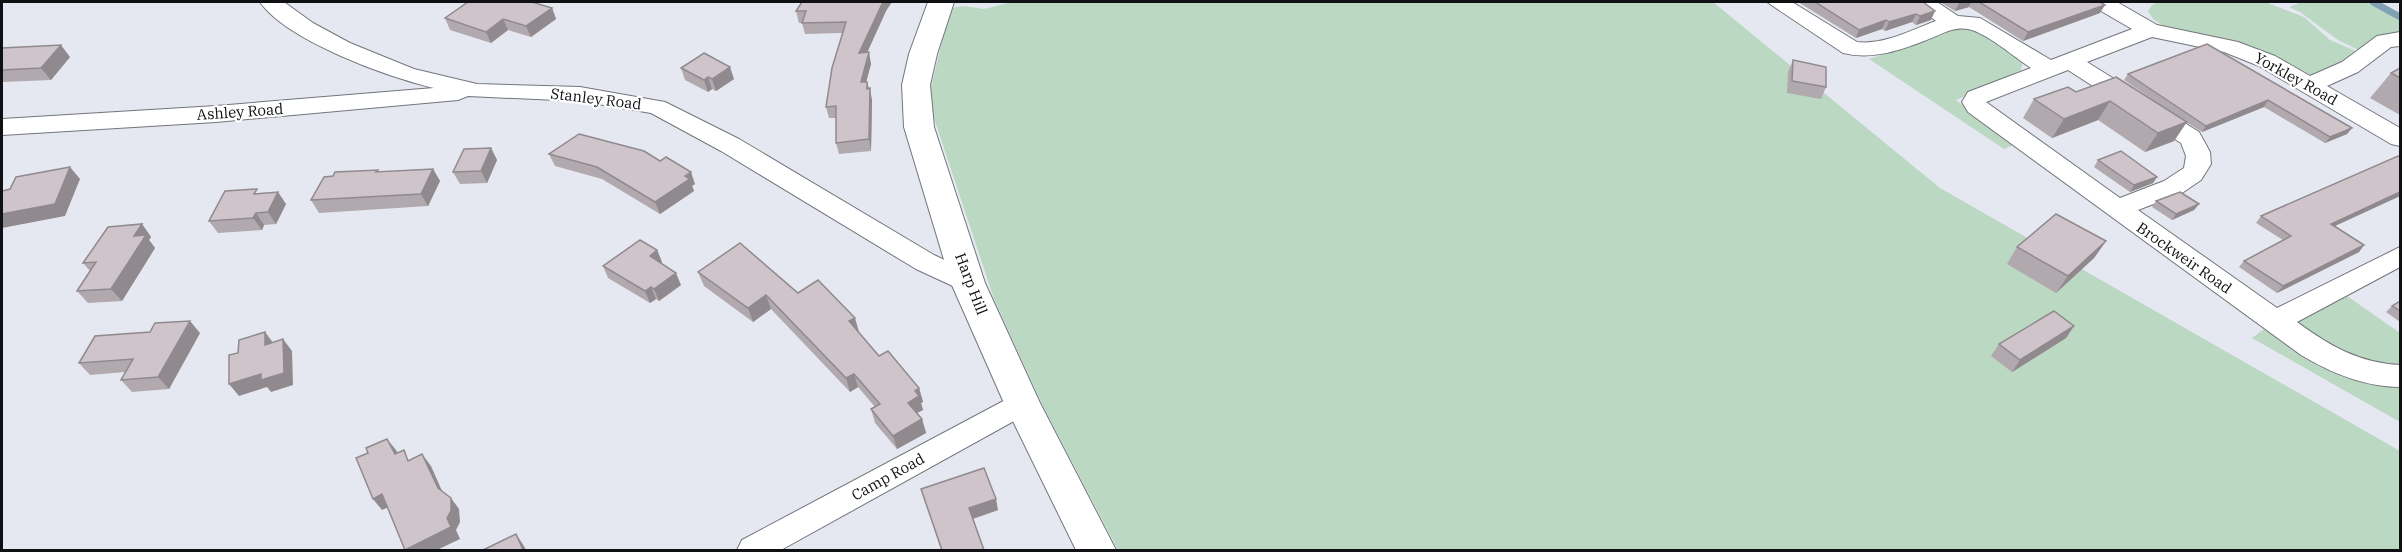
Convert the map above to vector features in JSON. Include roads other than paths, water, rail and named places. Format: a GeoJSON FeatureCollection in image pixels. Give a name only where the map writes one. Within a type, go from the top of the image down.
{"type":"FeatureCollection","features":[{"type":"Feature","properties":{"kind":"street","name":"Stanley Road"},"geometry":{"type":"LineString","coordinates":[[271,2],[305,28],[342,48],[415,76],[477,91],[580,94],[657,107],[730,145],[925,262],[968,283]]}},
{"type":"Feature","properties":{"kind":"street","name":"Harp Hill"},"geometry":{"type":"LineString","coordinates":[[941,2],[919,69],[916,85],[916,114],[968,283],[1022,403],[1095,550]]}},
{"type":"Feature","properties":{"kind":"street"},"geometry":{"type":"LineString","coordinates":[[1778,2],[1851,48],[1859,49],[1874,50],[1953,22],[1971,23],[2059,65],[2190,138],[2199,155],[2197,169],[2189,179],[2115,209]]}},
{"type":"Feature","properties":{"kind":"street"},"geometry":{"type":"LineString","coordinates":[[1923,2],[1953,22]]}},
{"type":"Feature","properties":{"kind":"street","name":"Yorkley Road"},"geometry":{"type":"LineString","coordinates":[[2102,2],[2150,30],[2243,51],[2267,61],[2400,138]]}},
{"type":"Feature","properties":{"kind":"street"},"geometry":{"type":"LineString","coordinates":[[2059,65],[2150,30],[2136,14],[2134,3],[2137,2]]}},
{"type":"Feature","properties":{"kind":"street"},"geometry":{"type":"LineString","coordinates":[[2308,85],[2350,67],[2385,41],[2400,39]]}},
{"type":"Feature","properties":{"kind":"street","name":"Brockweir Road"},"geometry":{"type":"LineString","coordinates":[[2059,65],[1976,97],[1974,102],[1980,112],[2274,322],[2339,363],[2367,372],[2400,376]]}},
{"type":"Feature","properties":{"kind":"street"},"geometry":{"type":"LineString","coordinates":[[396,99],[415,76]]}},
{"type":"Feature","properties":{"kind":"street","name":"Ashley Road"},"geometry":{"type":"LineString","coordinates":[[2,128],[477,91]]}},
{"type":"Feature","properties":{"kind":"street"},"geometry":{"type":"LineString","coordinates":[[2274,322],[2400,256]]}},
{"type":"Feature","properties":{"kind":"street","name":"Camp Road"},"geometry":{"type":"LineString","coordinates":[[753,550],[1022,403]]}},
{"type":"Feature","properties":{"kind":"waterway"},"geometry":{"type":"LineString","coordinates":[[2373,2],[2400,17]]}}]}
